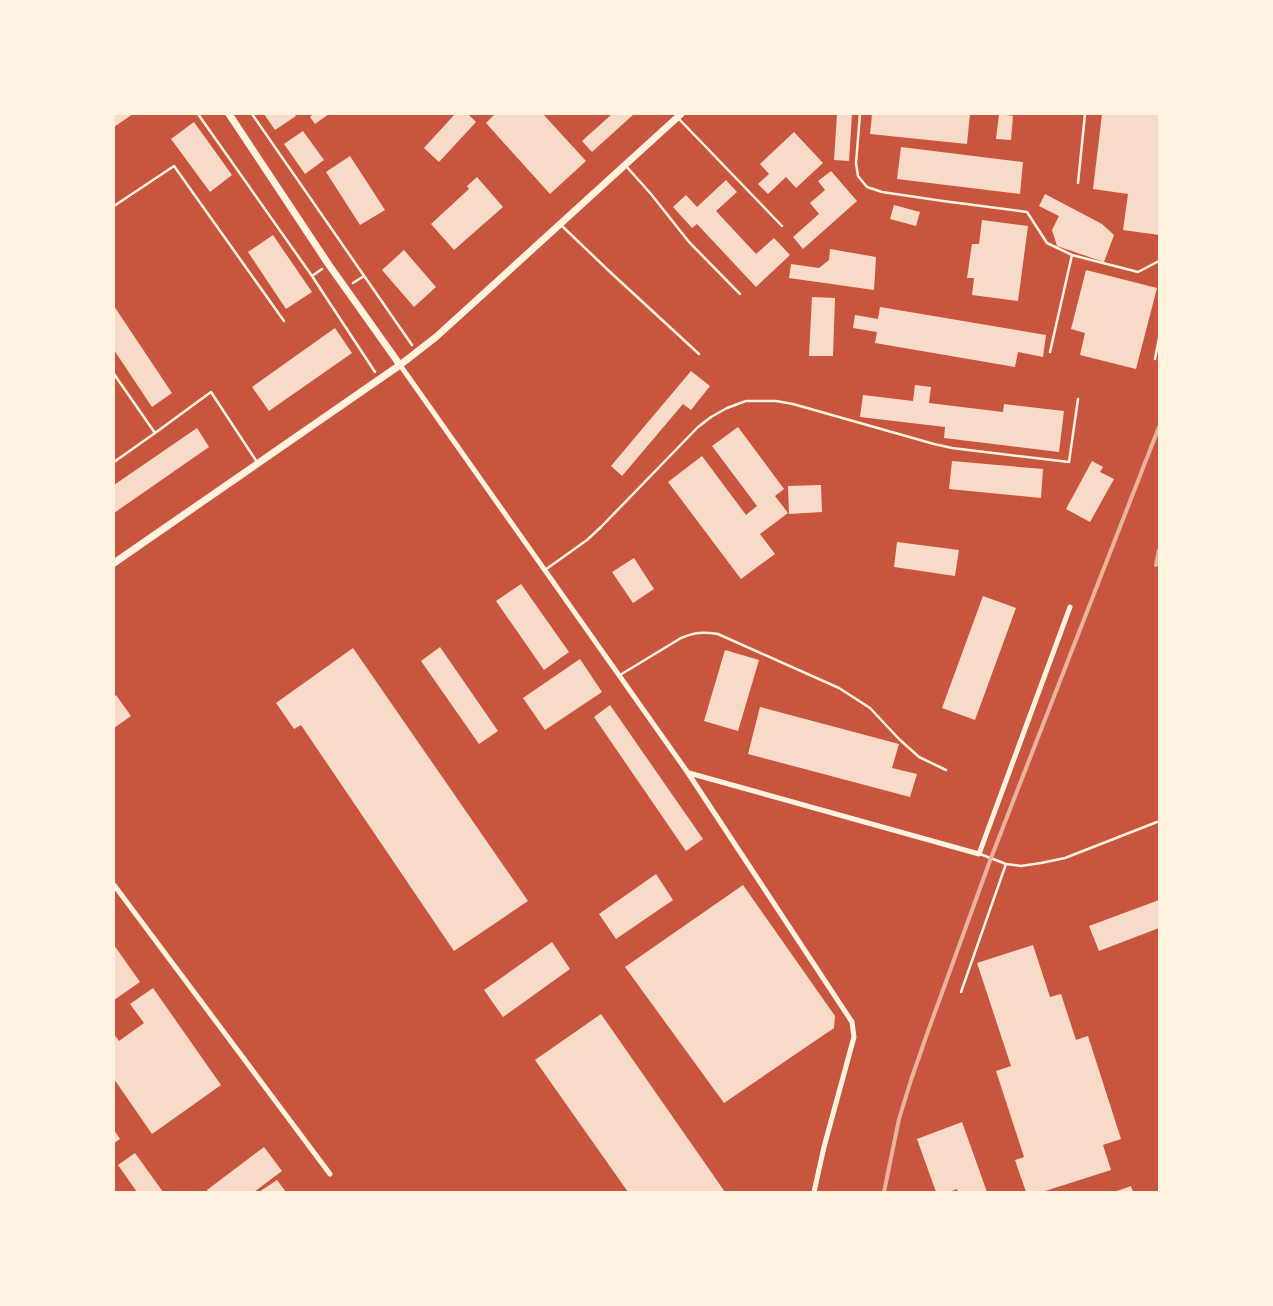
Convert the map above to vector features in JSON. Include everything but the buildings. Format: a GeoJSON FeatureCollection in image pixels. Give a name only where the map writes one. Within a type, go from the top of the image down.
{"type":"FeatureCollection","features":[{"type":"Feature","properties":{"kind":"street"},"geometry":{"type":"LineString","coordinates":[[229,114],[329,265],[688,773],[852,1022],[854,1037],[824,1146],[814,1192]]}},
{"type":"Feature","properties":{"kind":"street"},"geometry":{"type":"LineString","coordinates":[[114,563],[417,353],[679,115]]}},
{"type":"Feature","properties":{"kind":"street"},"geometry":{"type":"LineString","coordinates":[[688,773],[979,854],[1070,607]]}},
{"type":"Feature","properties":{"kind":"street"},"geometry":{"type":"LineString","coordinates":[[114,885],[330,1174]]}},
{"type":"Feature","properties":{"kind":"lane"},"geometry":{"type":"LineString","coordinates":[[860,114],[856,163],[858,176],[867,187],[882,192],[1027,212],[1047,243],[1072,255],[1138,272],[1159,262]]}},
{"type":"Feature","properties":{"kind":"lane"},"geometry":{"type":"LineString","coordinates":[[1078,183],[1086,114]]}},
{"type":"Feature","properties":{"kind":"lane"},"geometry":{"type":"LineString","coordinates":[[679,115],[782,226]]}},
{"type":"Feature","properties":{"kind":"lane"},"geometry":{"type":"LineString","coordinates":[[625,165],[689,242],[740,294]]}},
{"type":"Feature","properties":{"kind":"lane"},"geometry":{"type":"LineString","coordinates":[[114,206],[174,166],[284,321]]}},
{"type":"Feature","properties":{"kind":"lane"},"geometry":{"type":"LineString","coordinates":[[560,224],[608,271],[699,354]]}},
{"type":"Feature","properties":{"kind":"lane"},"geometry":{"type":"LineString","coordinates":[[1050,352],[1072,255]]}},
{"type":"Feature","properties":{"kind":"lane"},"geometry":{"type":"LineString","coordinates":[[1155,359],[1159,338]]}},
{"type":"Feature","properties":{"kind":"lane"},"geometry":{"type":"LineString","coordinates":[[114,374],[155,433]]}},
{"type":"Feature","properties":{"kind":"lane"},"geometry":{"type":"LineString","coordinates":[[114,462],[211,392],[258,464]]}},
{"type":"Feature","properties":{"kind":"lane"},"geometry":{"type":"LineString","coordinates":[[545,570],[601,528],[698,427],[727,408],[746,401],[776,401],[793,404],[952,448],[1069,462],[1078,399]]}},
{"type":"Feature","properties":{"kind":"lane"},"geometry":{"type":"LineString","coordinates":[[619,675],[692,633],[718,634],[839,688],[870,708],[919,757],[946,770]]}},
{"type":"Feature","properties":{"kind":"lane"},"geometry":{"type":"LineString","coordinates":[[979,854],[1006,864],[1021,866],[1041,863],[1065,858],[1158,822]]}},
{"type":"Feature","properties":{"kind":"lane"},"geometry":{"type":"LineString","coordinates":[[962,992],[1006,864]]}},
{"type":"Feature","properties":{"kind":"path"},"geometry":{"type":"LineString","coordinates":[[198,114],[312,276],[380,379]]}},
{"type":"Feature","properties":{"kind":"path"},"geometry":{"type":"LineString","coordinates":[[252,114],[417,353]]}},
{"type":"Feature","properties":{"kind":"railway"},"geometry":{"type":"LineString","coordinates":[[884,1192],[899,1119],[927,1034],[991,858],[1159,427]]}},
{"type":"Feature","properties":{"kind":"railway"},"geometry":{"type":"LineString","coordinates":[[1156,565],[1159,550]]}}]}
